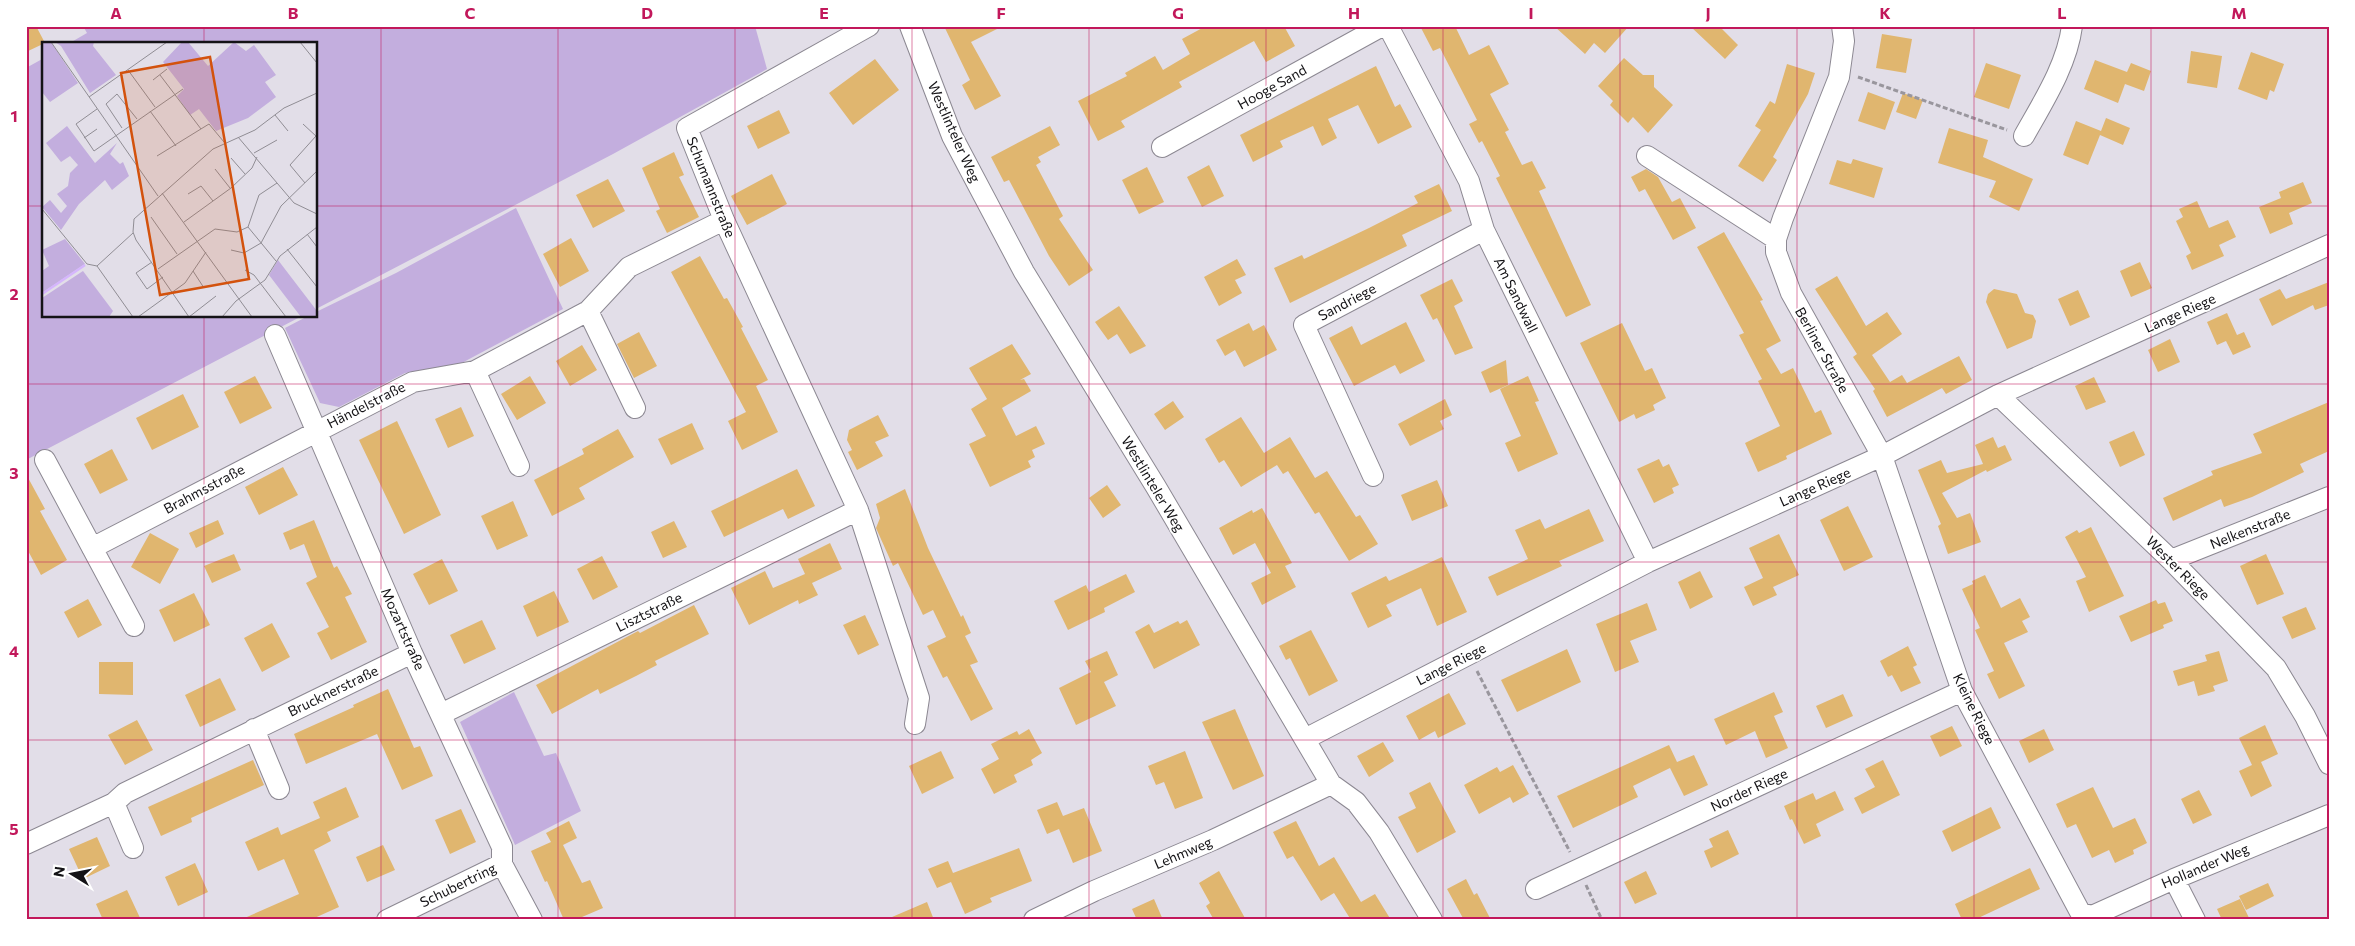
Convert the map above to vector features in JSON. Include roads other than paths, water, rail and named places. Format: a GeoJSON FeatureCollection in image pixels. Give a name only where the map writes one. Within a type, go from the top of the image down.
{"type":"FeatureCollection","features":[{"type":"Feature","properties":{"kind":"street","name":"Schumannstraße"},"geometry":{"type":"LineString","coordinates":[[858,510],[724,220],[687,128],[869,26]]}},
{"type":"Feature","properties":{"kind":"street","name":"Westlinteler Weg"},"geometry":{"type":"LineString","coordinates":[[910,26],[952,136],[1024,272],[1156,486],[1249,648],[1331,784],[1356,802],[1379,832],[1432,920]]}},
{"type":"Feature","properties":{"kind":"street","name":"Hooge Sand"},"geometry":{"type":"LineString","coordinates":[[1162,147],[1382,26]]}},
{"type":"Feature","properties":{"kind":"street","name":"Am Sandwall"},"geometry":{"type":"LineString","coordinates":[[1388,26],[1469,181],[1484,230],[1648,562]]}},
{"type":"Feature","properties":{"kind":"street","name":"Berliner Straße"},"geometry":{"type":"LineString","coordinates":[[1842,26],[1844,41],[1840,71],[1776,239],[1776,252],[1790,293],[1882,456]]}},
{"type":"Feature","properties":{"kind":"street"},"geometry":{"type":"LineString","coordinates":[[2024,136],[2047,96],[2070,41],[2072,26]]}},
{"type":"Feature","properties":{"kind":"street"},"geometry":{"type":"LineString","coordinates":[[1647,156],[1776,239]]}},
{"type":"Feature","properties":{"kind":"street","name":"Händelstraße"},"geometry":{"type":"LineString","coordinates":[[317,430],[413,382],[476,371],[588,312],[630,267],[724,220]]}},
{"type":"Feature","properties":{"kind":"street","name":"Sandriege"},"geometry":{"type":"LineString","coordinates":[[1373,476],[1304,324],[1484,230]]}},
{"type":"Feature","properties":{"kind":"street","name":"Lange Riege"},"geometry":{"type":"LineString","coordinates":[[1305,739],[1648,562],[1882,456],[1998,395],[2329,245]]}},
{"type":"Feature","properties":{"kind":"street"},"geometry":{"type":"LineString","coordinates":[[588,312],[634,408]]}},
{"type":"Feature","properties":{"kind":"street","name":"Mozartstraße"},"geometry":{"type":"LineString","coordinates":[[275,335],[412,653],[502,847],[502,864],[532,920]]}},
{"type":"Feature","properties":{"kind":"street"},"geometry":{"type":"LineString","coordinates":[[476,371],[519,466]]}},
{"type":"Feature","properties":{"kind":"street","name":"Wester Riege"},"geometry":{"type":"LineString","coordinates":[[1998,395],[2171,560],[2276,668],[2305,716],[2329,764]]}},
{"type":"Feature","properties":{"kind":"street","name":"Brahmsstraße"},"geometry":{"type":"LineString","coordinates":[[92,548],[317,430]]}},
{"type":"Feature","properties":{"kind":"street","name":"Kleine Riege"},"geometry":{"type":"LineString","coordinates":[[1882,456],[1962,691],[2080,912],[2087,918]]}},
{"type":"Feature","properties":{"kind":"street"},"geometry":{"type":"LineString","coordinates":[[45,460],[134,626]]}},
{"type":"Feature","properties":{"kind":"street","name":"Nelkenstraße"},"geometry":{"type":"LineString","coordinates":[[2171,560],[2329,497]]}},
{"type":"Feature","properties":{"kind":"street"},"geometry":{"type":"LineString","coordinates":[[858,510],[919,698],[916,724]]}},
{"type":"Feature","properties":{"kind":"street","name":"Lisztstraße"},"geometry":{"type":"LineString","coordinates":[[441,714],[858,510]]}},
{"type":"Feature","properties":{"kind":"street","name":"Brucknerstraße"},"geometry":{"type":"LineString","coordinates":[[26,844],[114,803],[125,793],[412,653]]}},
{"type":"Feature","properties":{"kind":"street","name":"Norder Riege"},"geometry":{"type":"LineString","coordinates":[[1536,889],[1962,691]]}},
{"type":"Feature","properties":{"kind":"street"},"geometry":{"type":"LineString","coordinates":[[254,729],[279,789]]}},
{"type":"Feature","properties":{"kind":"street","name":"Lehmweg"},"geometry":{"type":"LineString","coordinates":[[1034,920],[1331,784]]}},
{"type":"Feature","properties":{"kind":"street"},"geometry":{"type":"LineString","coordinates":[[114,803],[133,848]]}},
{"type":"Feature","properties":{"kind":"street","name":"Hollander Weg"},"geometry":{"type":"LineString","coordinates":[[2087,918],[2174,878],[2329,815]]}},
{"type":"Feature","properties":{"kind":"street","name":"Schubertring"},"geometry":{"type":"LineString","coordinates":[[387,920],[502,864]]}},
{"type":"Feature","properties":{"kind":"street"},"geometry":{"type":"LineString","coordinates":[[2174,878],[2195,920]]}}]}
